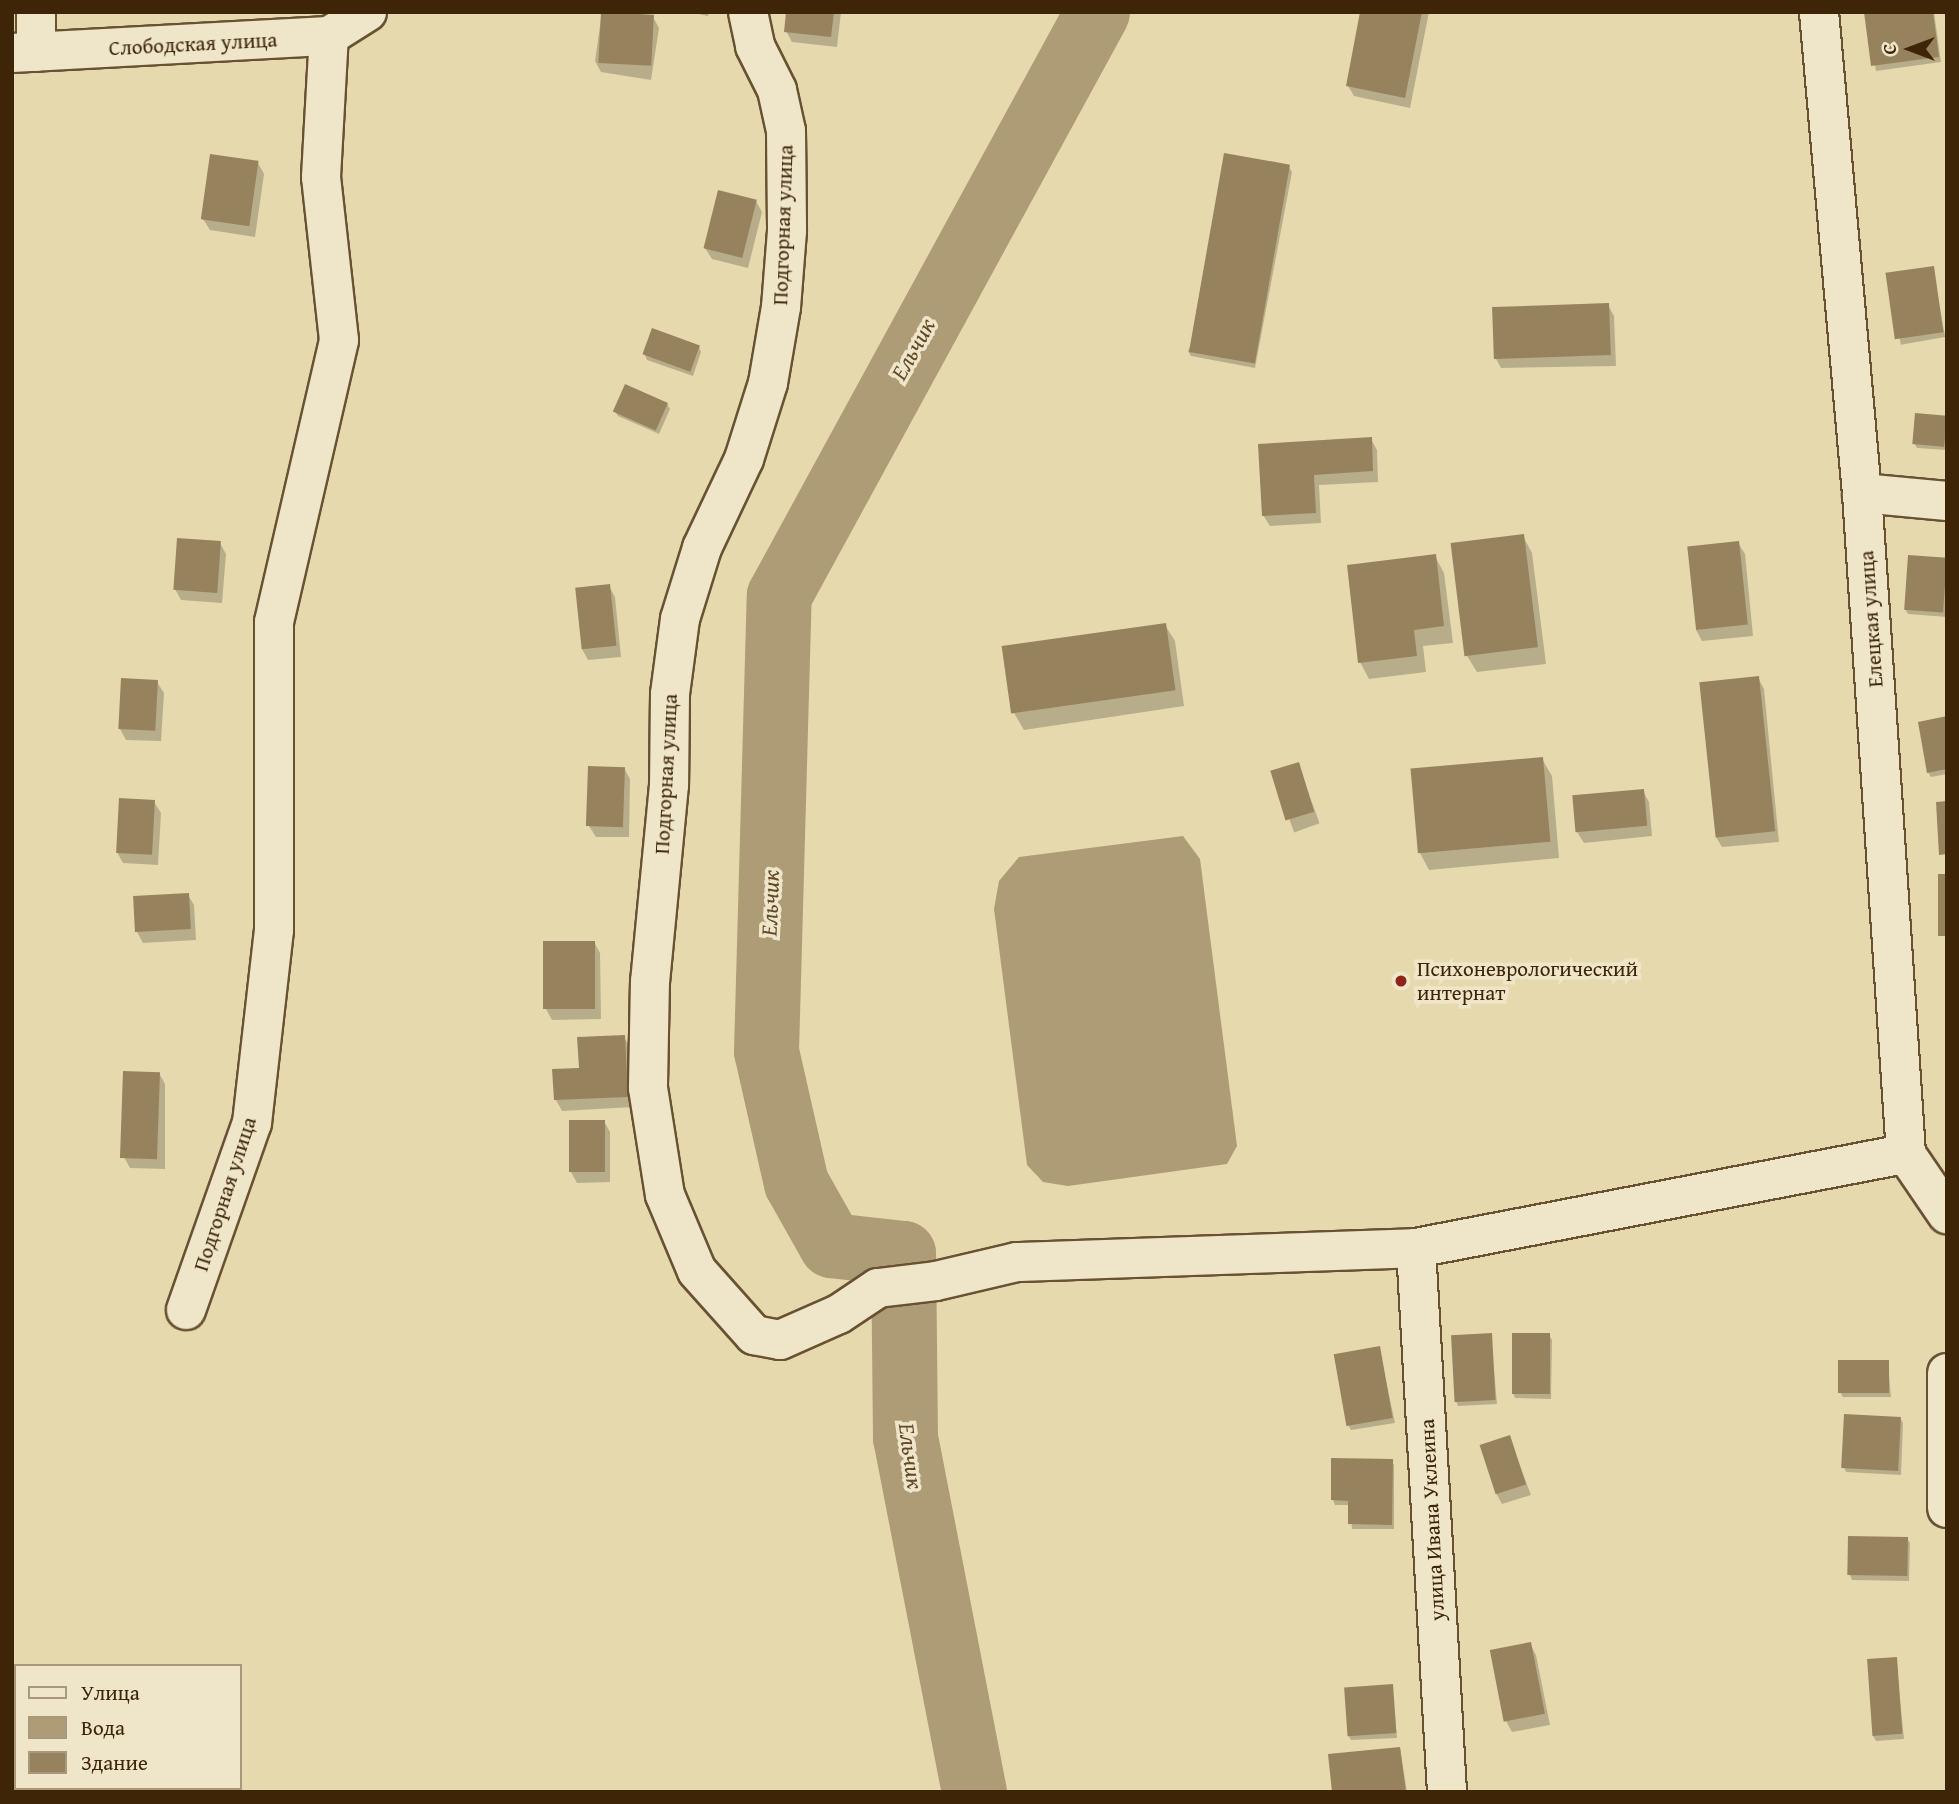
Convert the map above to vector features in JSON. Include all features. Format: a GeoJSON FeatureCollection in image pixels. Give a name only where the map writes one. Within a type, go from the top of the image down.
{"type":"FeatureCollection","features":[{"type":"Feature","properties":{"kind":"street"},"geometry":{"type":"LineString","coordinates":[[24,52],[36,12]]}},
{"type":"Feature","properties":{"kind":"street","name":"Слободская улица"},"geometry":{"type":"LineString","coordinates":[[24,52],[329,36],[367,12]]}},
{"type":"Feature","properties":{"kind":"street","name":"Подгорная улица"},"geometry":{"type":"LineString","coordinates":[[748,12],[755,46],[777,90],[786,131],[787,231],[781,307],[768,383],[744,459],[702,548],[680,620],[670,694],[669,785],[650,981],[648,1088],[664,1195],[697,1271],[754,1335],[780,1340],[839,1314],[878,1288],[936,1282],[1017,1262],[1416,1248],[1906,1154]]}},
{"type":"Feature","properties":{"kind":"street","name":"Елецкая улица"},"geometry":{"type":"LineString","coordinates":[[1819,12],[1862,493],[1906,1154]]}},
{"type":"Feature","properties":{"kind":"street","name":"Подгорная улица"},"geometry":{"type":"LineString","coordinates":[[186,1310],[252,1122],[274,930],[274,622],[339,340],[321,177],[329,36]]}},
{"type":"Feature","properties":{"kind":"street"},"geometry":{"type":"LineString","coordinates":[[1862,493],[1947,501]]}},
{"type":"Feature","properties":{"kind":"street"},"geometry":{"type":"LineString","coordinates":[[1906,1154],[1947,1214]]}},
{"type":"Feature","properties":{"kind":"street","name":"улица Ивана Уклеина"},"geometry":{"type":"LineString","coordinates":[[1416,1248],[1447,1792]]}},
{"type":"Feature","properties":{"kind":"street"},"geometry":{"type":"LineString","coordinates":[[1947,1373],[1947,1508]]}},
{"type":"Feature","properties":{"kind":"water"},"geometry":{"type":"Polygon","coordinates":[[[1183,836],[1200,859],[1237,1146],[1227,1164],[1068,1186],[1043,1182],[1027,1165],[994,909],[999,881],[1019,857],[1183,836]]]}},
{"type":"Feature","properties":{"kind":"building"},"geometry":{"type":"Polygon","coordinates":[[[601,12],[654,15],[651,66],[598,63],[601,12]]]}},
{"type":"Feature","properties":{"kind":"building"},"geometry":{"type":"Polygon","coordinates":[[[786,12],[834,12],[831,37],[784,32],[786,12]]]}},
{"type":"Feature","properties":{"kind":"building"},"geometry":{"type":"Polygon","coordinates":[[[1360,12],[1422,12],[1405,98],[1346,86],[1360,12]]]}},
{"type":"Feature","properties":{"kind":"building"},"geometry":{"type":"Polygon","coordinates":[[[1864,12],[1933,12],[1939,57],[1871,66],[1864,12]]]}},
{"type":"Feature","properties":{"kind":"building"},"geometry":{"type":"Polygon","coordinates":[[[1224,153],[1290,165],[1255,364],[1189,352],[1224,153]]]}},
{"type":"Feature","properties":{"kind":"building"},"geometry":{"type":"Polygon","coordinates":[[[210,154],[259,161],[249,226],[201,219],[210,154]]]}},
{"type":"Feature","properties":{"kind":"building"},"geometry":{"type":"Polygon","coordinates":[[[718,190],[757,200],[742,258],[703,248],[718,190]]]}},
{"type":"Feature","properties":{"kind":"building"},"geometry":{"type":"Polygon","coordinates":[[[1934,266],[1943,332],[1895,339],[1885,273],[1934,266]]]}},
{"type":"Feature","properties":{"kind":"building"},"geometry":{"type":"Polygon","coordinates":[[[1609,303],[1611,355],[1494,359],[1492,307],[1609,303]]]}},
{"type":"Feature","properties":{"kind":"building"},"geometry":{"type":"Polygon","coordinates":[[[652,328],[700,345],[690,372],[642,354],[652,328]]]}},
{"type":"Feature","properties":{"kind":"building"},"geometry":{"type":"Polygon","coordinates":[[[625,384],[668,403],[656,431],[613,411],[625,384]]]}},
{"type":"Feature","properties":{"kind":"building"},"geometry":{"type":"Polygon","coordinates":[[[1915,413],[1947,416],[1944,447],[1912,444],[1915,413]]]}},
{"type":"Feature","properties":{"kind":"building"},"geometry":{"type":"Polygon","coordinates":[[[1372,437],[1373,471],[1314,475],[1316,513],[1262,516],[1258,444],[1372,437]]]}},
{"type":"Feature","properties":{"kind":"building"},"geometry":{"type":"Polygon","coordinates":[[[1524,534],[1538,647],[1464,656],[1451,543],[1524,534]]]}},
{"type":"Feature","properties":{"kind":"building"},"geometry":{"type":"Polygon","coordinates":[[[177,538],[221,541],[217,593],[173,590],[177,538]]]}},
{"type":"Feature","properties":{"kind":"building"},"geometry":{"type":"Polygon","coordinates":[[[1739,541],[1748,625],[1696,630],[1687,546],[1739,541]]]}},
{"type":"Feature","properties":{"kind":"building"},"geometry":{"type":"Polygon","coordinates":[[[1436,554],[1444,626],[1414,630],[1417,656],[1358,663],[1347,565],[1436,554]]]}},
{"type":"Feature","properties":{"kind":"building"},"geometry":{"type":"Polygon","coordinates":[[[1908,555],[1947,558],[1943,613],[1904,610],[1908,555]]]}},
{"type":"Feature","properties":{"kind":"building"},"geometry":{"type":"Polygon","coordinates":[[[610,584],[616,646],[582,649],[575,588],[610,584]]]}},
{"type":"Feature","properties":{"kind":"building"},"geometry":{"type":"Polygon","coordinates":[[[1166,623],[1175,690],[1011,713],[1002,646],[1166,623]]]}},
{"type":"Feature","properties":{"kind":"building"},"geometry":{"type":"Polygon","coordinates":[[[1759,676],[1775,831],[1716,837],[1699,682],[1759,676]]]}},
{"type":"Feature","properties":{"kind":"building"},"geometry":{"type":"Polygon","coordinates":[[[121,678],[158,680],[155,731],[118,729],[121,678]]]}},
{"type":"Feature","properties":{"kind":"building"},"geometry":{"type":"Polygon","coordinates":[[[1947,716],[1947,769],[1927,773],[1918,722],[1947,716]]]}},
{"type":"Feature","properties":{"kind":"building"},"geometry":{"type":"Polygon","coordinates":[[[1543,757],[1550,842],[1418,853],[1411,769],[1543,757]]]}},
{"type":"Feature","properties":{"kind":"building"},"geometry":{"type":"Polygon","coordinates":[[[1299,762],[1314,812],[1286,820],[1270,771],[1299,762]]]}},
{"type":"Feature","properties":{"kind":"building"},"geometry":{"type":"Polygon","coordinates":[[[588,766],[625,767],[623,827],[586,826],[588,766]]]}},
{"type":"Feature","properties":{"kind":"building"},"geometry":{"type":"Polygon","coordinates":[[[1644,789],[1647,826],[1575,832],[1572,795],[1644,789]]]}},
{"type":"Feature","properties":{"kind":"building"},"geometry":{"type":"Polygon","coordinates":[[[119,798],[155,800],[152,855],[116,853],[119,798]]]}},
{"type":"Feature","properties":{"kind":"building"},"geometry":{"type":"Polygon","coordinates":[[[1947,801],[1947,854],[1939,855],[1936,802],[1947,801]]]}},
{"type":"Feature","properties":{"kind":"building"},"geometry":{"type":"Polygon","coordinates":[[[1938,874],[1947,874],[1947,936],[1938,936],[1938,874]]]}},
{"type":"Feature","properties":{"kind":"building"},"geometry":{"type":"Polygon","coordinates":[[[189,893],[191,929],[135,932],[133,896],[189,893]]]}},
{"type":"Feature","properties":{"kind":"building"},"geometry":{"type":"Polygon","coordinates":[[[543,941],[595,941],[595,1009],[543,1009],[543,941]]]}},
{"type":"Feature","properties":{"kind":"building"},"geometry":{"type":"Polygon","coordinates":[[[625,1035],[628,1097],[554,1100],[552,1069],[579,1068],[577,1037],[625,1035]]]}},
{"type":"Feature","properties":{"kind":"building"},"geometry":{"type":"Polygon","coordinates":[[[123,1071],[160,1072],[157,1159],[120,1158],[123,1071]]]}},
{"type":"Feature","properties":{"kind":"building"},"geometry":{"type":"Polygon","coordinates":[[[569,1120],[605,1120],[605,1172],[569,1172],[569,1120]]]}},
{"type":"Feature","properties":{"kind":"building"},"geometry":{"type":"Polygon","coordinates":[[[1492,1333],[1496,1400],[1455,1402],[1451,1335],[1492,1333]]]}},
{"type":"Feature","properties":{"kind":"building"},"geometry":{"type":"Polygon","coordinates":[[[1512,1333],[1550,1333],[1550,1394],[1512,1394],[1512,1333]]]}},
{"type":"Feature","properties":{"kind":"building"},"geometry":{"type":"Polygon","coordinates":[[[1380,1346],[1393,1418],[1346,1426],[1334,1354],[1380,1346]]]}},
{"type":"Feature","properties":{"kind":"building"},"geometry":{"type":"Polygon","coordinates":[[[1838,1360],[1889,1360],[1889,1393],[1838,1393],[1838,1360]]]}},
{"type":"Feature","properties":{"kind":"building"},"geometry":{"type":"Polygon","coordinates":[[[1844,1414],[1901,1417],[1898,1471],[1841,1468],[1844,1414]]]}},
{"type":"Feature","properties":{"kind":"building"},"geometry":{"type":"Polygon","coordinates":[[[1510,1435],[1526,1484],[1496,1494],[1480,1445],[1510,1435]]]}},
{"type":"Feature","properties":{"kind":"building"},"geometry":{"type":"Polygon","coordinates":[[[1331,1458],[1393,1459],[1392,1525],[1348,1524],[1348,1501],[1331,1500],[1331,1458]]]}},
{"type":"Feature","properties":{"kind":"building"},"geometry":{"type":"Polygon","coordinates":[[[1848,1536],[1908,1537],[1907,1576],[1847,1575],[1848,1536]]]}},
{"type":"Feature","properties":{"kind":"building"},"geometry":{"type":"Polygon","coordinates":[[[1531,1642],[1545,1714],[1504,1722],[1490,1650],[1531,1642]]]}},
{"type":"Feature","properties":{"kind":"building"},"geometry":{"type":"Polygon","coordinates":[[[1897,1657],[1902,1734],[1872,1736],[1867,1659],[1897,1657]]]}},
{"type":"Feature","properties":{"kind":"building"},"geometry":{"type":"Polygon","coordinates":[[[1393,1684],[1396,1733],[1348,1736],[1344,1687],[1393,1684]]]}},
{"type":"Feature","properties":{"kind":"building"},"geometry":{"type":"Polygon","coordinates":[[[1400,1747],[1406,1792],[1332,1792],[1328,1754],[1400,1747]]]}},
{"type":"Feature","properties":{"kind":"waterway","name":"Ельчик"},"geometry":{"type":"LineString","coordinates":[[974,1792],[905,1438],[903,1253],[831,1245],[796,1183],[766,1051],[779,595],[1097,12]]}},
{"type":"Feature","properties":{"kind":"place","name":"Психоневрологический интернат"},"geometry":{"type":"Point","coordinates":[1401,981]}}]}
